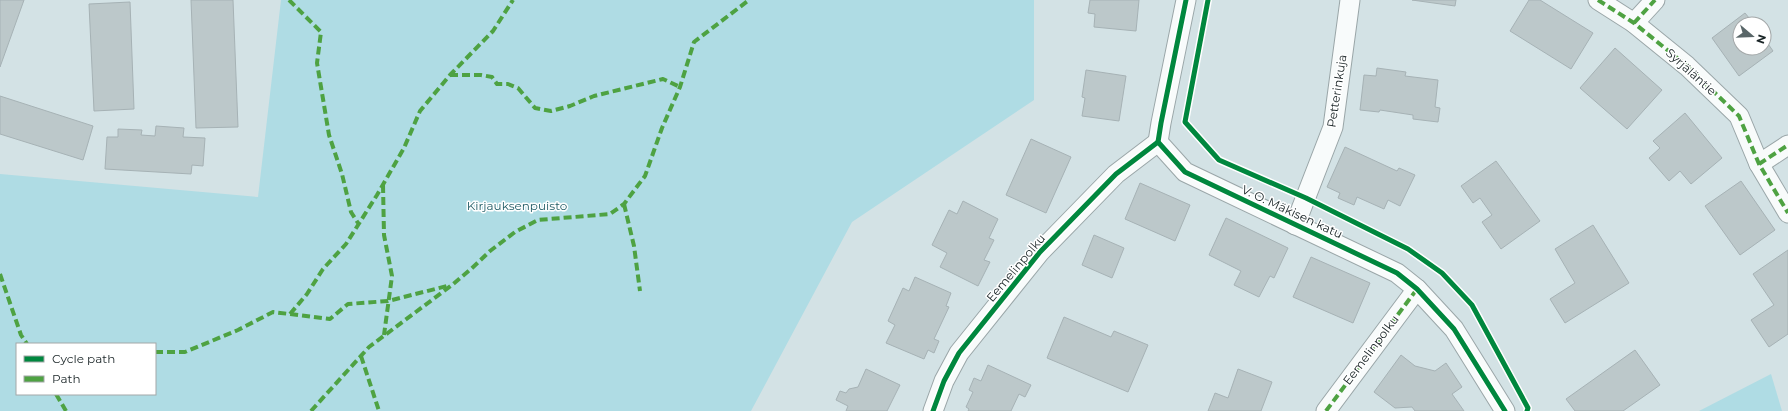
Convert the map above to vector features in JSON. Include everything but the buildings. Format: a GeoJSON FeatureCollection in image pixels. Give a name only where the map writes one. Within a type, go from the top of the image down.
{"type":"FeatureCollection","features":[{"type":"Feature","properties":{"kind":"street"},"geometry":{"type":"LineString","coordinates":[[1158,142],[1186,0]]}},
{"type":"Feature","properties":{"kind":"street","name":"Petterinkuja"},"geometry":{"type":"LineString","coordinates":[[1295,225],[1333,127],[1350,0]]}},
{"type":"Feature","properties":{"kind":"street","name":"Syrjäläntie"},"geometry":{"type":"LineString","coordinates":[[1598,0],[1634,23],[1687,66],[1739,116],[1759,164],[1788,213]]}},
{"type":"Feature","properties":{"kind":"street"},"geometry":{"type":"LineString","coordinates":[[1634,23],[1655,0]]}},
{"type":"Feature","properties":{"kind":"street","name":"V. O. Mäkisen katu"},"geometry":{"type":"LineString","coordinates":[[1158,142],[1185,172],[1397,273],[1417,289],[1454,329],[1506,411]]}},
{"type":"Feature","properties":{"kind":"street","name":"Eemelinpolku"},"geometry":{"type":"LineString","coordinates":[[933,411],[944,381],[959,353],[1040,252],[1116,174],[1158,142]]}},
{"type":"Feature","properties":{"kind":"street"},"geometry":{"type":"LineString","coordinates":[[1759,164],[1788,145]]}},
{"type":"Feature","properties":{"kind":"street","name":"Eemelinpolku"},"geometry":{"type":"LineString","coordinates":[[1326,411],[1417,289]]}},
{"type":"Feature","properties":{"kind":"green space","name":"Kirjauksenpuisto"},"geometry":{"type":"Polygon","coordinates":[[[281,0],[1034,0],[1034,100],[852,222],[751,411],[0,411],[0,174],[258,197],[281,0]]]}},
{"type":"Feature","properties":{"kind":"green space"},"geometry":{"type":"Polygon","coordinates":[[[1771,374],[1782,411],[1699,411],[1771,374]]]}},
{"type":"Feature","properties":{"kind":"marked path"},"geometry":{"type":"LineString","coordinates":[[289,0],[321,32],[317,63],[329,135],[342,174],[351,212],[358,223]]}},
{"type":"Feature","properties":{"kind":"marked path"},"geometry":{"type":"LineString","coordinates":[[290,314],[307,294],[323,269],[346,244],[404,148],[420,111],[450,75],[493,31],[513,0]]}},
{"type":"Feature","properties":{"kind":"marked path"},"geometry":{"type":"LineString","coordinates":[[311,411],[369,347],[452,285],[490,251],[515,232],[538,220],[610,214],[624,204],[645,176],[662,128],[680,87],[694,42],[749,0]]}},
{"type":"Feature","properties":{"kind":"marked path"},"geometry":{"type":"LineString","coordinates":[[1598,0],[1634,23],[1687,66],[1739,116],[1759,164],[1788,213]]}},
{"type":"Feature","properties":{"kind":"marked path"},"geometry":{"type":"LineString","coordinates":[[1634,23],[1655,0]]}},
{"type":"Feature","properties":{"kind":"marked path"},"geometry":{"type":"LineString","coordinates":[[450,75],[481,75],[492,77],[497,84],[508,84],[518,88],[535,108],[551,111],[570,106],[594,96],[663,79],[680,87]]}},
{"type":"Feature","properties":{"kind":"marked path"},"geometry":{"type":"LineString","coordinates":[[1759,164],[1788,145]]}},
{"type":"Feature","properties":{"kind":"marked path"},"geometry":{"type":"LineString","coordinates":[[383,185],[384,235],[392,276],[384,335]]}},
{"type":"Feature","properties":{"kind":"marked path"},"geometry":{"type":"LineString","coordinates":[[624,204],[634,246],[640,291]]}},
{"type":"Feature","properties":{"kind":"marked path"},"geometry":{"type":"LineString","coordinates":[[0,274],[21,335],[26,343]]}},
{"type":"Feature","properties":{"kind":"marked path"},"geometry":{"type":"LineString","coordinates":[[156,352],[185,352],[238,330],[273,312],[330,319],[348,304],[388,301],[447,286]]}},
{"type":"Feature","properties":{"kind":"marked path"},"geometry":{"type":"LineString","coordinates":[[1326,411],[1417,289]]}},
{"type":"Feature","properties":{"kind":"marked path"},"geometry":{"type":"LineString","coordinates":[[361,356],[379,411]]}},
{"type":"Feature","properties":{"kind":"marked path"},"geometry":{"type":"LineString","coordinates":[[57,395],[66,411]]}},
{"type":"Feature","properties":{"kind":"cycle path"},"geometry":{"type":"LineString","coordinates":[[1186,0],[1158,142],[1185,172],[1397,273],[1417,289],[1454,329],[1505,411]]}},
{"type":"Feature","properties":{"kind":"cycle path"},"geometry":{"type":"LineString","coordinates":[[1208,0],[1185,122],[1219,160],[1306,198],[1408,249],[1442,273],[1472,305],[1528,408],[1527,411]]}},
{"type":"Feature","properties":{"kind":"cycle path"},"geometry":{"type":"LineString","coordinates":[[933,411],[944,381],[959,353],[1040,252],[1116,174],[1158,142]]}}]}
